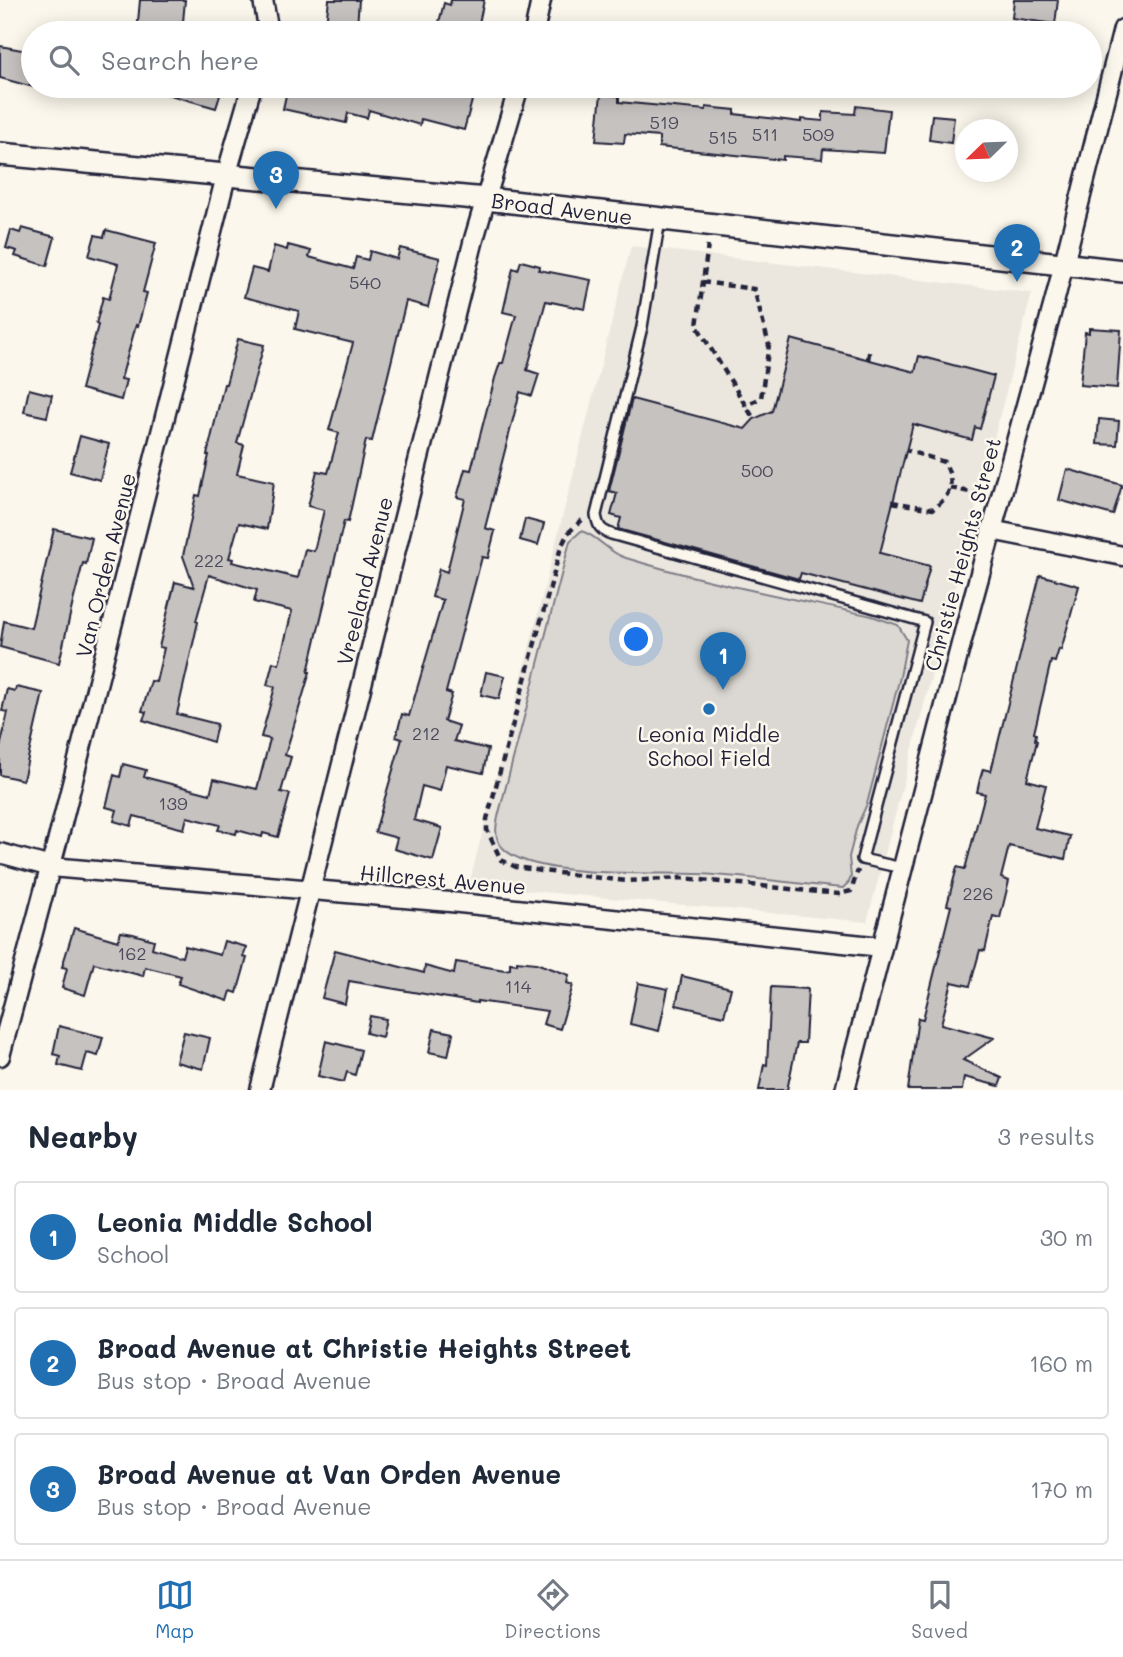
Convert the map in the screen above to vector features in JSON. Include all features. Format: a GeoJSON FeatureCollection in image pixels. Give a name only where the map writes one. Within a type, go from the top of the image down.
{"type":"FeatureCollection","features":[{"type":"Feature","properties":{"kind":"street"},"geometry":{"type":"LineString","coordinates":[[263,0],[267,21]]}},
{"type":"Feature","properties":{"kind":"street"},"geometry":{"type":"LineString","coordinates":[[537,21],[541,0]]}},
{"type":"Feature","properties":{"kind":"street","name":"Christie Heights Street"},"geometry":{"type":"LineString","coordinates":[[845,1090],[991,530],[1064,264],[1123,29]]}},
{"type":"Feature","properties":{"kind":"street","name":"Van Orden Avenue"},"geometry":{"type":"LineString","coordinates":[[0,1056],[51,867],[226,176],[249,98]]}},
{"type":"Feature","properties":{"kind":"street","name":"Vreeland Avenue"},"geometry":{"type":"LineString","coordinates":[[260,1090],[486,199],[515,98]]}},
{"type":"Feature","properties":{"kind":"street","name":"Broad Avenue"},"geometry":{"type":"LineString","coordinates":[[0,154],[486,199],[1123,271]]}},
{"type":"Feature","properties":{"kind":"street"},"geometry":{"type":"LineString","coordinates":[[991,530],[1123,556]]}},
{"type":"Feature","properties":{"kind":"street","name":"Hillcrest Avenue"},"geometry":{"type":"LineString","coordinates":[[0,853],[51,867],[882,947]]}},
{"type":"Feature","properties":{"kind":"lane"},"geometry":{"type":"LineString","coordinates":[[660,220],[642,327],[596,515],[598,525],[611,534],[925,622],[862,859],[902,868]]}},
{"type":"Feature","properties":{"kind":"path"},"geometry":{"type":"LineString","coordinates":[[711,224],[697,326],[754,419]]}},
{"type":"Feature","properties":{"kind":"path"},"geometry":{"type":"LineString","coordinates":[[702,282],[754,289],[769,345],[761,398],[746,405]]}},
{"type":"Feature","properties":{"kind":"path"},"geometry":{"type":"LineString","coordinates":[[868,359],[870,348]]}},
{"type":"Feature","properties":{"kind":"path"},"geometry":{"type":"LineString","coordinates":[[892,502],[933,509],[942,503],[950,488],[950,473],[944,462],[906,450]]}},
{"type":"Feature","properties":{"kind":"path"},"geometry":{"type":"LineString","coordinates":[[950,488],[1000,498]]}},
{"type":"Feature","properties":{"kind":"path"},"geometry":{"type":"LineString","coordinates":[[596,515],[583,520],[568,533],[561,547],[488,820],[487,830],[500,860],[516,867],[541,872],[626,881],[682,878],[839,894],[851,891],[862,859]]}},
{"type":"Feature","properties":{"kind":"shaded area"},"geometry":{"type":"Polygon","coordinates":[[[631,246],[1032,293],[867,922],[469,885],[631,246]]]}},
{"type":"Feature","properties":{"kind":"shaded area","name":"Leonia Middle School Field"},"geometry":{"type":"Polygon","coordinates":[[[581,531],[626,558],[656,567],[872,616],[898,625],[907,640],[900,677],[867,804],[857,826],[849,857],[851,877],[843,888],[716,875],[566,869],[518,858],[500,844],[496,831],[499,813],[570,541],[581,531]]]}},
{"type":"Feature","properties":{"kind":"building"},"geometry":{"type":"Polygon","coordinates":[[[140,0],[185,0],[183,21],[138,21],[140,0]]]}},
{"type":"Feature","properties":{"kind":"building"},"geometry":{"type":"Polygon","coordinates":[[[329,0],[359,0],[357,21],[326,21],[329,0]]]}},
{"type":"Feature","properties":{"kind":"building"},"geometry":{"type":"Polygon","coordinates":[[[451,0],[484,0],[480,21],[439,21],[444,3],[450,5],[451,0]]]}},
{"type":"Feature","properties":{"kind":"building"},"geometry":{"type":"Polygon","coordinates":[[[1014,0],[1058,0],[1055,21],[1012,18],[1014,0]]]}},
{"type":"Feature","properties":{"kind":"building"},"geometry":{"type":"Polygon","coordinates":[[[0,46],[21,50],[21,84],[0,78],[0,46]]]}},
{"type":"Feature","properties":{"kind":"building"},"geometry":{"type":"Polygon","coordinates":[[[181,98],[219,98],[216,108],[181,98]]]}},
{"type":"Feature","properties":{"kind":"building"},"geometry":{"type":"Polygon","coordinates":[[[285,98],[473,98],[464,130],[421,119],[420,125],[369,110],[367,118],[348,113],[346,123],[283,109],[285,98]]]}},
{"type":"Feature","properties":{"kind":"building"},"geometry":{"type":"Polygon","coordinates":[[[601,98],[706,110],[706,107],[735,110],[735,114],[801,122],[801,119],[823,121],[823,112],[855,114],[856,106],[889,110],[884,153],[823,149],[822,159],[783,156],[783,160],[659,147],[659,137],[625,134],[624,143],[596,141],[601,98]]]}},
{"type":"Feature","properties":{"kind":"building"},"geometry":{"type":"Polygon","coordinates":[[[932,115],[954,117],[951,143],[929,140],[932,115]]]}},
{"type":"Feature","properties":{"kind":"building"},"geometry":{"type":"Polygon","coordinates":[[[22,228],[55,237],[47,266],[15,256],[17,251],[6,248],[11,230],[20,233],[22,228]]]}},
{"type":"Feature","properties":{"kind":"building"},"geometry":{"type":"Polygon","coordinates":[[[106,230],[156,243],[143,292],[147,293],[121,379],[126,380],[121,400],[81,389],[103,297],[109,299],[118,264],[89,256],[95,235],[104,237],[106,230]]]}},
{"type":"Feature","properties":{"kind":"building"},"geometry":{"type":"Polygon","coordinates":[[[288,245],[311,251],[309,257],[353,269],[356,257],[368,260],[370,251],[397,259],[400,248],[440,258],[428,307],[406,301],[372,441],[366,440],[348,522],[344,521],[310,672],[285,755],[291,757],[281,792],[290,794],[278,837],[263,833],[262,837],[237,830],[236,834],[218,830],[220,825],[187,817],[184,829],[134,816],[131,826],[114,821],[117,810],[106,807],[114,775],[120,777],[123,764],[146,770],[144,777],[210,794],[214,779],[257,789],[270,739],[261,737],[275,687],[267,685],[273,662],[279,664],[292,611],[254,602],[257,590],[209,575],[196,621],[198,622],[177,714],[217,724],[213,742],[143,720],[146,712],[142,711],[151,681],[156,682],[164,648],[159,647],[175,582],[194,587],[183,556],[196,495],[200,496],[224,384],[238,339],[264,345],[237,443],[244,445],[237,474],[274,482],[267,529],[239,523],[229,558],[233,559],[232,562],[298,578],[305,549],[314,551],[324,510],[308,506],[317,471],[328,473],[339,433],[329,430],[353,343],[295,329],[299,311],[244,297],[252,268],[268,272],[274,246],[287,250],[288,245]]]}},
{"type":"Feature","properties":{"kind":"building"},"geometry":{"type":"Polygon","coordinates":[[[521,261],[540,266],[539,270],[591,280],[585,309],[546,301],[527,370],[539,374],[532,396],[520,392],[485,528],[495,531],[488,558],[482,557],[446,692],[452,694],[444,721],[459,726],[454,741],[488,749],[483,773],[446,765],[440,791],[422,786],[414,820],[442,828],[433,860],[394,849],[397,838],[375,832],[402,739],[396,737],[402,714],[409,716],[443,600],[432,597],[439,569],[447,572],[465,499],[457,497],[465,469],[471,470],[495,378],[500,363],[503,363],[516,315],[503,312],[513,268],[518,270],[521,261]]]}},
{"type":"Feature","properties":{"kind":"building"},"geometry":{"type":"Polygon","coordinates":[[[1089,328],[1121,330],[1117,388],[1080,385],[1085,332],[1089,333],[1089,328]]]}},
{"type":"Feature","properties":{"kind":"building"},"geometry":{"type":"Polygon","coordinates":[[[791,339],[915,372],[919,356],[994,376],[980,429],[975,427],[972,440],[913,424],[880,553],[930,566],[920,604],[801,573],[799,579],[618,529],[621,518],[611,515],[617,493],[609,491],[632,399],[745,429],[754,419],[772,411],[791,339]]]}},
{"type":"Feature","properties":{"kind":"building"},"geometry":{"type":"Polygon","coordinates":[[[29,389],[52,395],[47,417],[24,412],[29,389]]]}},
{"type":"Feature","properties":{"kind":"building"},"geometry":{"type":"Polygon","coordinates":[[[1099,419],[1119,421],[1117,445],[1097,444],[1099,419]]]}},
{"type":"Feature","properties":{"kind":"building"},"geometry":{"type":"Polygon","coordinates":[[[80,436],[109,444],[100,480],[70,472],[80,436]]]}},
{"type":"Feature","properties":{"kind":"building"},"geometry":{"type":"Polygon","coordinates":[[[1067,469],[1122,485],[1113,515],[1059,500],[1067,469]]]}},
{"type":"Feature","properties":{"kind":"building"},"geometry":{"type":"Polygon","coordinates":[[[525,519],[544,524],[538,545],[520,540],[525,519]]]}},
{"type":"Feature","properties":{"kind":"building"},"geometry":{"type":"Polygon","coordinates":[[[54,529],[92,538],[86,564],[83,563],[59,663],[0,647],[4,621],[31,628],[54,529]]]}},
{"type":"Feature","properties":{"kind":"building"},"geometry":{"type":"Polygon","coordinates":[[[1040,575],[1079,586],[1061,650],[1059,649],[1055,662],[1051,661],[1034,733],[1037,741],[1027,780],[1046,785],[1035,828],[1070,836],[1065,859],[1009,846],[1001,878],[1009,881],[1000,918],[993,916],[985,951],[980,950],[970,986],[952,982],[941,1024],[994,1038],[963,1060],[1002,1078],[999,1086],[964,1077],[962,1090],[908,1090],[918,1018],[923,1019],[951,906],[947,905],[957,867],[965,869],[985,794],[977,792],[980,779],[983,769],[991,771],[1040,575]]]}},
{"type":"Feature","properties":{"kind":"building"},"geometry":{"type":"Polygon","coordinates":[[[486,672],[505,676],[499,699],[481,695],[486,672]]]}},
{"type":"Feature","properties":{"kind":"building"},"geometry":{"type":"Polygon","coordinates":[[[16,687],[43,693],[23,780],[0,775],[0,748],[8,712],[2,711],[7,689],[15,691],[16,687]]]}},
{"type":"Feature","properties":{"kind":"building"},"geometry":{"type":"Polygon","coordinates":[[[74,928],[118,941],[121,932],[133,934],[154,940],[152,948],[182,957],[185,946],[220,955],[224,941],[247,947],[243,957],[247,958],[237,993],[231,991],[228,1001],[178,984],[181,976],[145,967],[143,976],[94,963],[85,995],[62,988],[67,968],[62,967],[74,928]]]}},
{"type":"Feature","properties":{"kind":"building"},"geometry":{"type":"Polygon","coordinates":[[[335,950],[424,973],[425,966],[454,974],[456,962],[505,970],[510,969],[510,963],[517,964],[517,961],[536,963],[569,975],[567,983],[573,985],[560,1029],[543,1024],[547,1011],[477,1003],[349,981],[345,1004],[322,998],[335,950]]]}},
{"type":"Feature","properties":{"kind":"building"},"geometry":{"type":"Polygon","coordinates":[[[682,976],[731,988],[724,1016],[676,1005],[682,976]]]}},
{"type":"Feature","properties":{"kind":"building"},"geometry":{"type":"Polygon","coordinates":[[[638,983],[668,989],[659,1031],[630,1024],[638,983]]]}},
{"type":"Feature","properties":{"kind":"building"},"geometry":{"type":"Polygon","coordinates":[[[771,987],[808,989],[805,1043],[797,1043],[787,1090],[759,1090],[764,1064],[767,1065],[771,987]]]}},
{"type":"Feature","properties":{"kind":"building"},"geometry":{"type":"Polygon","coordinates":[[[370,1016],[386,1019],[382,1037],[366,1033],[370,1016]]]}},
{"type":"Feature","properties":{"kind":"building"},"geometry":{"type":"Polygon","coordinates":[[[59,1026],[103,1037],[98,1056],[87,1053],[82,1071],[58,1065],[60,1056],[53,1054],[59,1026]]]}},
{"type":"Feature","properties":{"kind":"building"},"geometry":{"type":"Polygon","coordinates":[[[434,1029],[453,1033],[448,1056],[429,1052],[434,1029]]]}},
{"type":"Feature","properties":{"kind":"building"},"geometry":{"type":"Polygon","coordinates":[[[184,1032],[210,1038],[203,1069],[176,1062],[184,1032]]]}},
{"type":"Feature","properties":{"kind":"building"},"geometry":{"type":"Polygon","coordinates":[[[326,1041],[361,1050],[355,1075],[347,1072],[344,1082],[318,1076],[326,1041]]]}},
{"type":"Feature","properties":{"kind":"place","name":"Broad Avenue at Van Orden Avenue"},"geometry":{"type":"Point","coordinates":[276,209]}},
{"type":"Feature","properties":{"kind":"place","name":"Broad Avenue at Christie Heights Street"},"geometry":{"type":"Point","coordinates":[1017,282]}},
{"type":"Feature","properties":{"kind":"place","name":"Leonia Middle School"},"geometry":{"type":"Point","coordinates":[723,690]}},
{"type":"Feature","properties":{"kind":"place","name":"Leonia Middle School Field"},"geometry":{"type":"Point","coordinates":[709,709]}}]}
